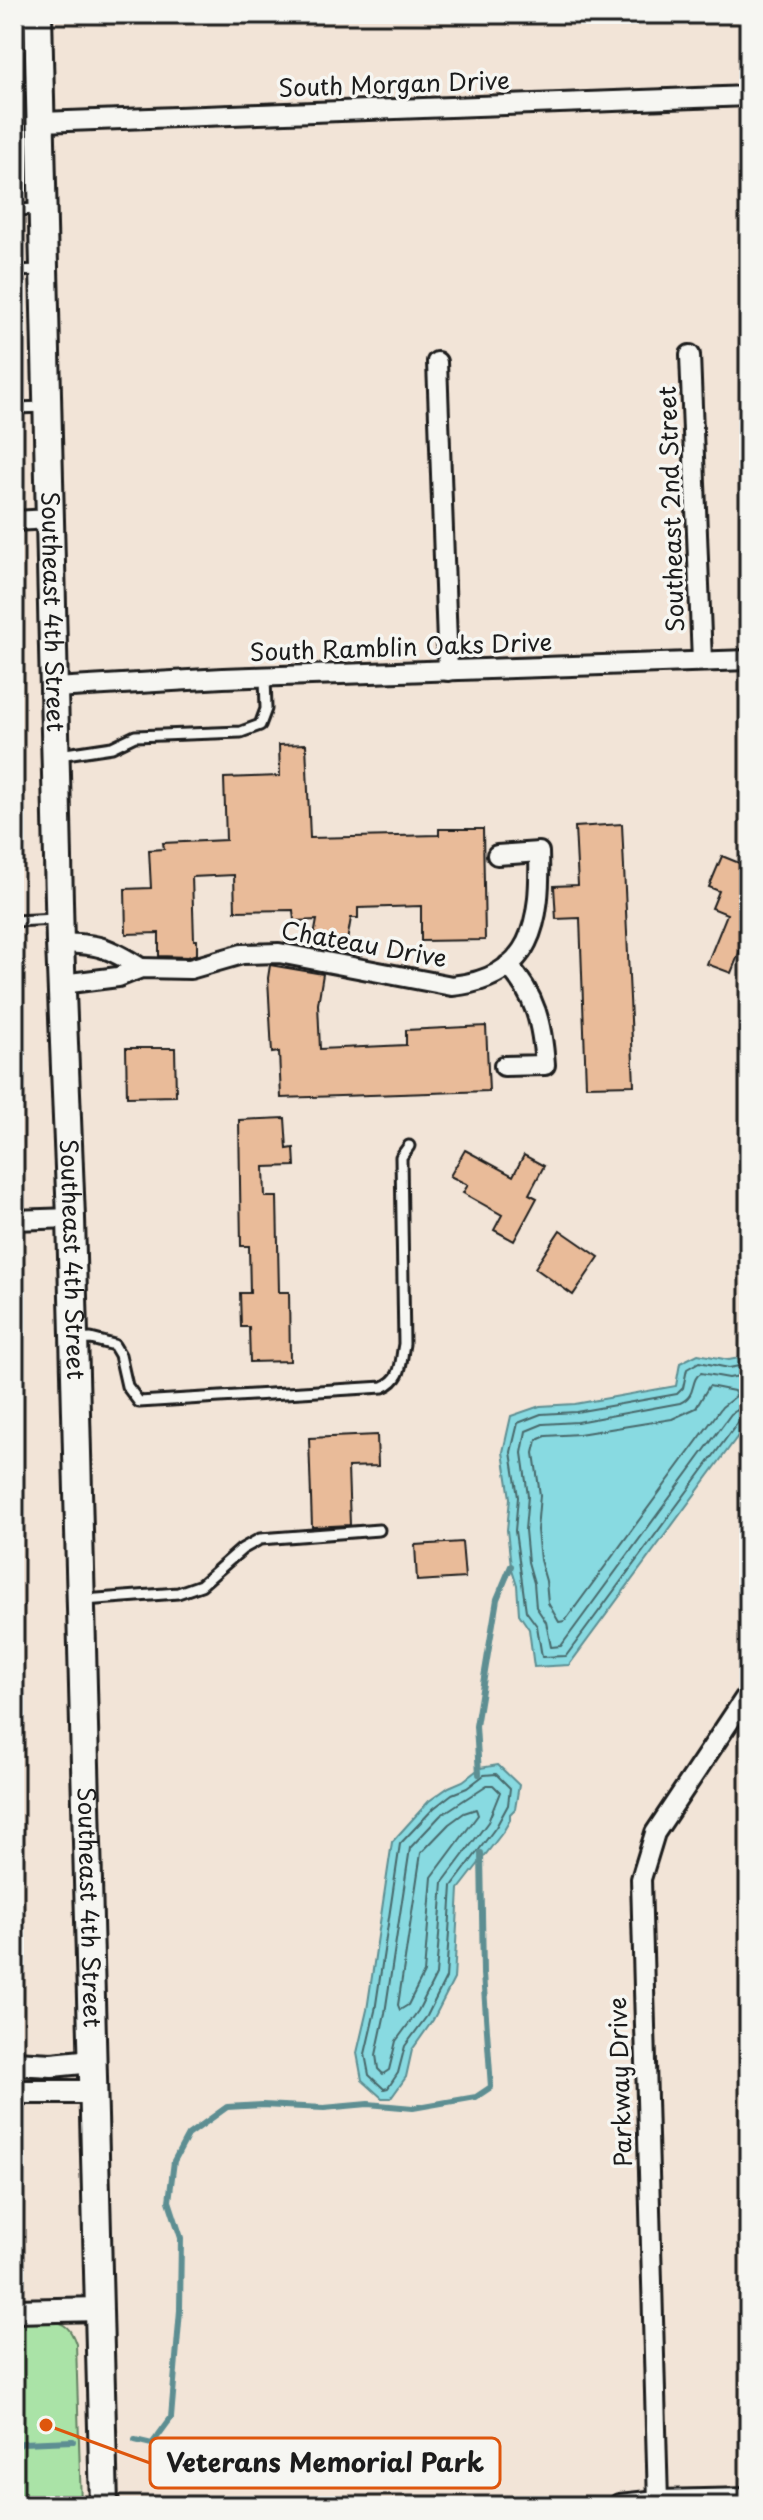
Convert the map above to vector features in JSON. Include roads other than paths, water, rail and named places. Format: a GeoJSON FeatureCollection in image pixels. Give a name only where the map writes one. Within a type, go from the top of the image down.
{"type":"FeatureCollection","features":[{"type":"Feature","properties":{"kind":"main road","name":"Southeast 4th Street"},"geometry":{"type":"LineString","coordinates":[[38,14],[104,2506]]}},
{"type":"Feature","properties":{"kind":"street","name":"South Morgan Drive"},"geometry":{"type":"LineString","coordinates":[[41,122],[749,96]]}},
{"type":"Feature","properties":{"kind":"street","name":"Southeast 2nd Street"},"geometry":{"type":"LineString","coordinates":[[690,355],[702,661]]}},
{"type":"Feature","properties":{"kind":"street"},"geometry":{"type":"LineString","coordinates":[[437,362],[448,671]]}},
{"type":"Feature","properties":{"kind":"street"},"geometry":{"type":"LineString","coordinates":[[14,521],[50,519]]}},
{"type":"Feature","properties":{"kind":"street","name":"South Ramblin Oaks Drive"},"geometry":{"type":"LineString","coordinates":[[55,688],[265,676],[749,660]]}},
{"type":"Feature","properties":{"kind":"street","name":"Chateau Drive"},"geometry":{"type":"LineString","coordinates":[[62,984],[118,977],[141,968],[190,969],[242,954],[279,953],[452,986],[472,984],[492,977],[508,965],[525,946],[537,920],[539,852],[497,855]]}},
{"type":"Feature","properties":{"kind":"street","name":"Chateau Drive"},"geometry":{"type":"LineString","coordinates":[[60,931],[117,953],[141,968]]}},
{"type":"Feature","properties":{"kind":"street"},"geometry":{"type":"LineString","coordinates":[[504,1066],[545,1065],[543,1038],[533,1001],[524,982],[508,965]]}},
{"type":"Feature","properties":{"kind":"street"},"geometry":{"type":"LineString","coordinates":[[14,1220],[71,1218]]}},
{"type":"Feature","properties":{"kind":"street","name":"Parkway Drive"},"geometry":{"type":"LineString","coordinates":[[658,2502],[641,1879],[655,1833],[749,1692]]}},
{"type":"Feature","properties":{"kind":"street"},"geometry":{"type":"LineString","coordinates":[[14,2063],[52,2065],[93,2061]]}},
{"type":"Feature","properties":{"kind":"street"},"geometry":{"type":"LineString","coordinates":[[14,2092],[93,2092]]}},
{"type":"Feature","properties":{"kind":"street"},"geometry":{"type":"LineString","coordinates":[[14,2311],[100,2309]]}},
{"type":"Feature","properties":{"kind":"street"},"geometry":{"type":"LineString","coordinates":[[620,2506],[749,2500]]}},
{"type":"Feature","properties":{"kind":"lane"},"geometry":{"type":"LineString","coordinates":[[14,210],[43,209]]}},
{"type":"Feature","properties":{"kind":"lane"},"geometry":{"type":"LineString","coordinates":[[14,271],[44,270]]}},
{"type":"Feature","properties":{"kind":"lane"},"geometry":{"type":"LineString","coordinates":[[14,408],[47,407]]}},
{"type":"Feature","properties":{"kind":"lane"},"geometry":{"type":"LineString","coordinates":[[56,756],[112,747],[135,736],[241,732],[260,725],[266,709],[265,676]]}},
{"type":"Feature","properties":{"kind":"lane"},"geometry":{"type":"LineString","coordinates":[[14,921],[60,931]]}},
{"type":"Feature","properties":{"kind":"lane"},"geometry":{"type":"LineString","coordinates":[[73,1340],[91,1339],[114,1345],[120,1355],[127,1386],[139,1402],[383,1387],[394,1382],[404,1344],[401,1157],[409,1146]]}},
{"type":"Feature","properties":{"kind":"lane"},"geometry":{"type":"LineString","coordinates":[[79,1601],[178,1593],[201,1585],[242,1549],[260,1539],[379,1530]]}},
{"type":"Feature","properties":{"kind":"water"},"geometry":{"type":"Polygon","coordinates":[[[698,1354],[729,1360],[749,1356],[749,1421],[569,1665],[534,1667],[529,1629],[519,1614],[507,1530],[510,1498],[503,1452],[511,1416],[540,1406],[575,1404],[676,1386],[680,1363],[698,1354]]]}},
{"type":"Feature","properties":{"kind":"water"},"geometry":{"type":"Polygon","coordinates":[[[498,1765],[519,1785],[515,1809],[503,1832],[459,1889],[454,1979],[433,2020],[412,2050],[406,2077],[391,2098],[382,2098],[362,2080],[357,2053],[367,2010],[392,1842],[429,1801],[480,1768],[498,1765]]]}},
{"type":"Feature","properties":{"kind":"waterway"},"geometry":{"type":"LineString","coordinates":[[479,1774],[476,1726],[497,1599],[511,1566]]}},
{"type":"Feature","properties":{"kind":"waterway"},"geometry":{"type":"LineString","coordinates":[[135,2440],[152,2444],[171,2418],[180,2310],[181,2238],[169,2201],[174,2161],[188,2135],[227,2107],[324,2108],[368,2104],[413,2108],[476,2097],[491,2087],[483,1974],[481,1853]]}},
{"type":"Feature","properties":{"kind":"waterway"},"geometry":{"type":"LineString","coordinates":[[14,2449],[22,2443],[73,2441]]}},
{"type":"Feature","properties":{"kind":"place","name":"Veterans Memorial Park"},"geometry":{"type":"Point","coordinates":[46,2425]}}]}
